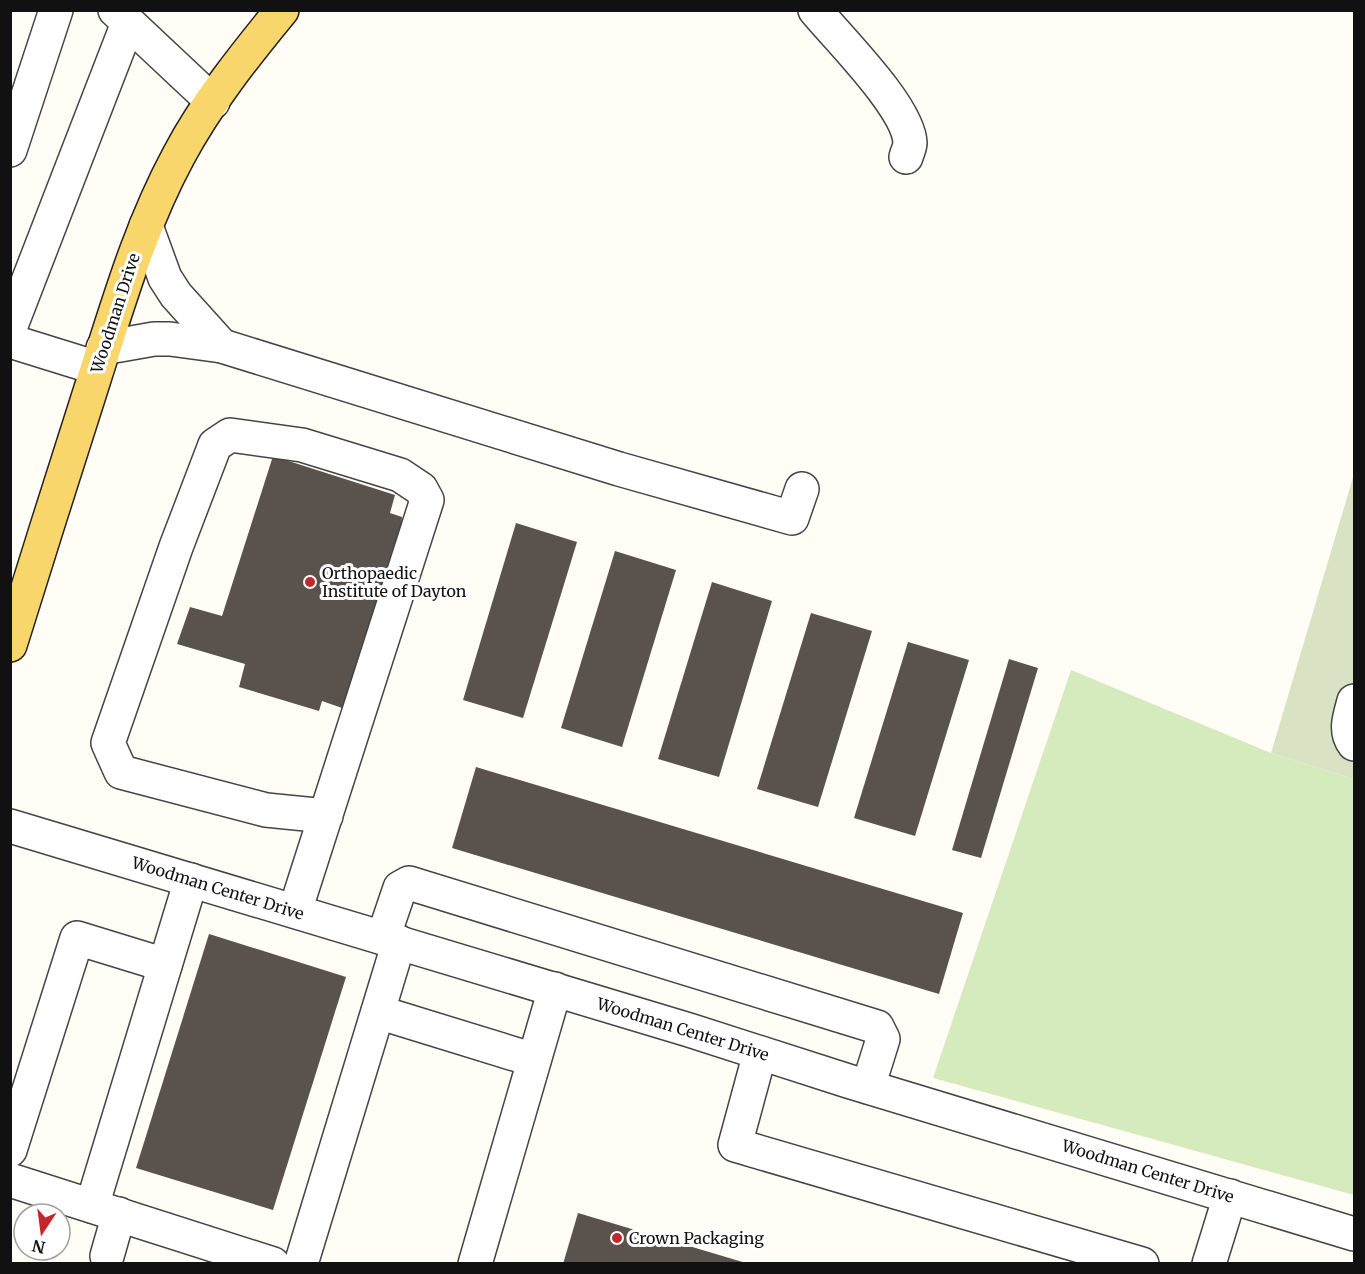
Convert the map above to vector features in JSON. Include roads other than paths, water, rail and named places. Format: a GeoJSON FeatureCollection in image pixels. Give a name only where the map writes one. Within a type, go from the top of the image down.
{"type":"FeatureCollection","features":[{"type":"Feature","properties":{"kind":"main road","name":"Woodman Drive"},"geometry":{"type":"LineString","coordinates":[[10,645],[100,358],[127,275],[146,226],[179,154],[253,44],[282,10]]}},
{"type":"Feature","properties":{"kind":"street"},"geometry":{"type":"LineString","coordinates":[[10,150],[56,10]]}},
{"type":"Feature","properties":{"kind":"street"},"geometry":{"type":"LineString","coordinates":[[815,10],[881,87],[903,118],[910,144],[906,157]]}},
{"type":"Feature","properties":{"kind":"street"},"geometry":{"type":"LineString","coordinates":[[10,328],[121,17],[213,102]]}},
{"type":"Feature","properties":{"kind":"street"},"geometry":{"type":"LineString","coordinates":[[146,226],[165,278],[176,295],[222,346]]}},
{"type":"Feature","properties":{"kind":"street"},"geometry":{"type":"LineString","coordinates":[[10,341],[100,358],[154,339],[222,346],[619,469],[792,518],[802,489]]}},
{"type":"Feature","properties":{"kind":"street"},"geometry":{"type":"LineString","coordinates":[[295,911],[326,816],[427,500],[421,489],[400,475],[302,445],[230,435],[215,445],[176,547],[108,743],[121,772],[266,810],[326,816]]}},
{"type":"Feature","properties":{"kind":"street"},"geometry":{"type":"LineString","coordinates":[[1354,701],[1348,730],[1354,744]]}},
{"type":"Feature","properties":{"kind":"street","name":"Woodman Center Drive"},"geometry":{"type":"LineString","coordinates":[[10,826],[555,989],[868,1087],[1354,1234]]}},
{"type":"Feature","properties":{"kind":"street"},"geometry":{"type":"LineString","coordinates":[[107,1256],[105,1210],[165,965],[191,880]]}},
{"type":"Feature","properties":{"kind":"street"},"geometry":{"type":"LineString","coordinates":[[301,1263],[378,1012],[400,888],[409,883],[877,1027],[883,1039],[868,1087]]}},
{"type":"Feature","properties":{"kind":"street"},"geometry":{"type":"LineString","coordinates":[[10,1150],[77,938],[165,965]]}},
{"type":"Feature","properties":{"kind":"street"},"geometry":{"type":"LineString","coordinates":[[476,1263],[555,989]]}},
{"type":"Feature","properties":{"kind":"street"},"geometry":{"type":"LineString","coordinates":[[378,1012],[534,1060]]}},
{"type":"Feature","properties":{"kind":"street"},"geometry":{"type":"LineString","coordinates":[[760,1053],[735,1145],[1143,1263]]}},
{"type":"Feature","properties":{"kind":"street"},"geometry":{"type":"LineString","coordinates":[[10,1180],[105,1210],[219,1255],[273,1263]]}},
{"type":"Feature","properties":{"kind":"street"},"geometry":{"type":"LineString","coordinates":[[1209,1263],[1230,1196]]}},
{"type":"Feature","properties":{"kind":"place","name":"Orthopaedic Institute of Dayton"},"geometry":{"type":"Point","coordinates":[310,582]}},
{"type":"Feature","properties":{"kind":"place","name":"Crown Packaging"},"geometry":{"type":"Point","coordinates":[617,1238]}}]}
